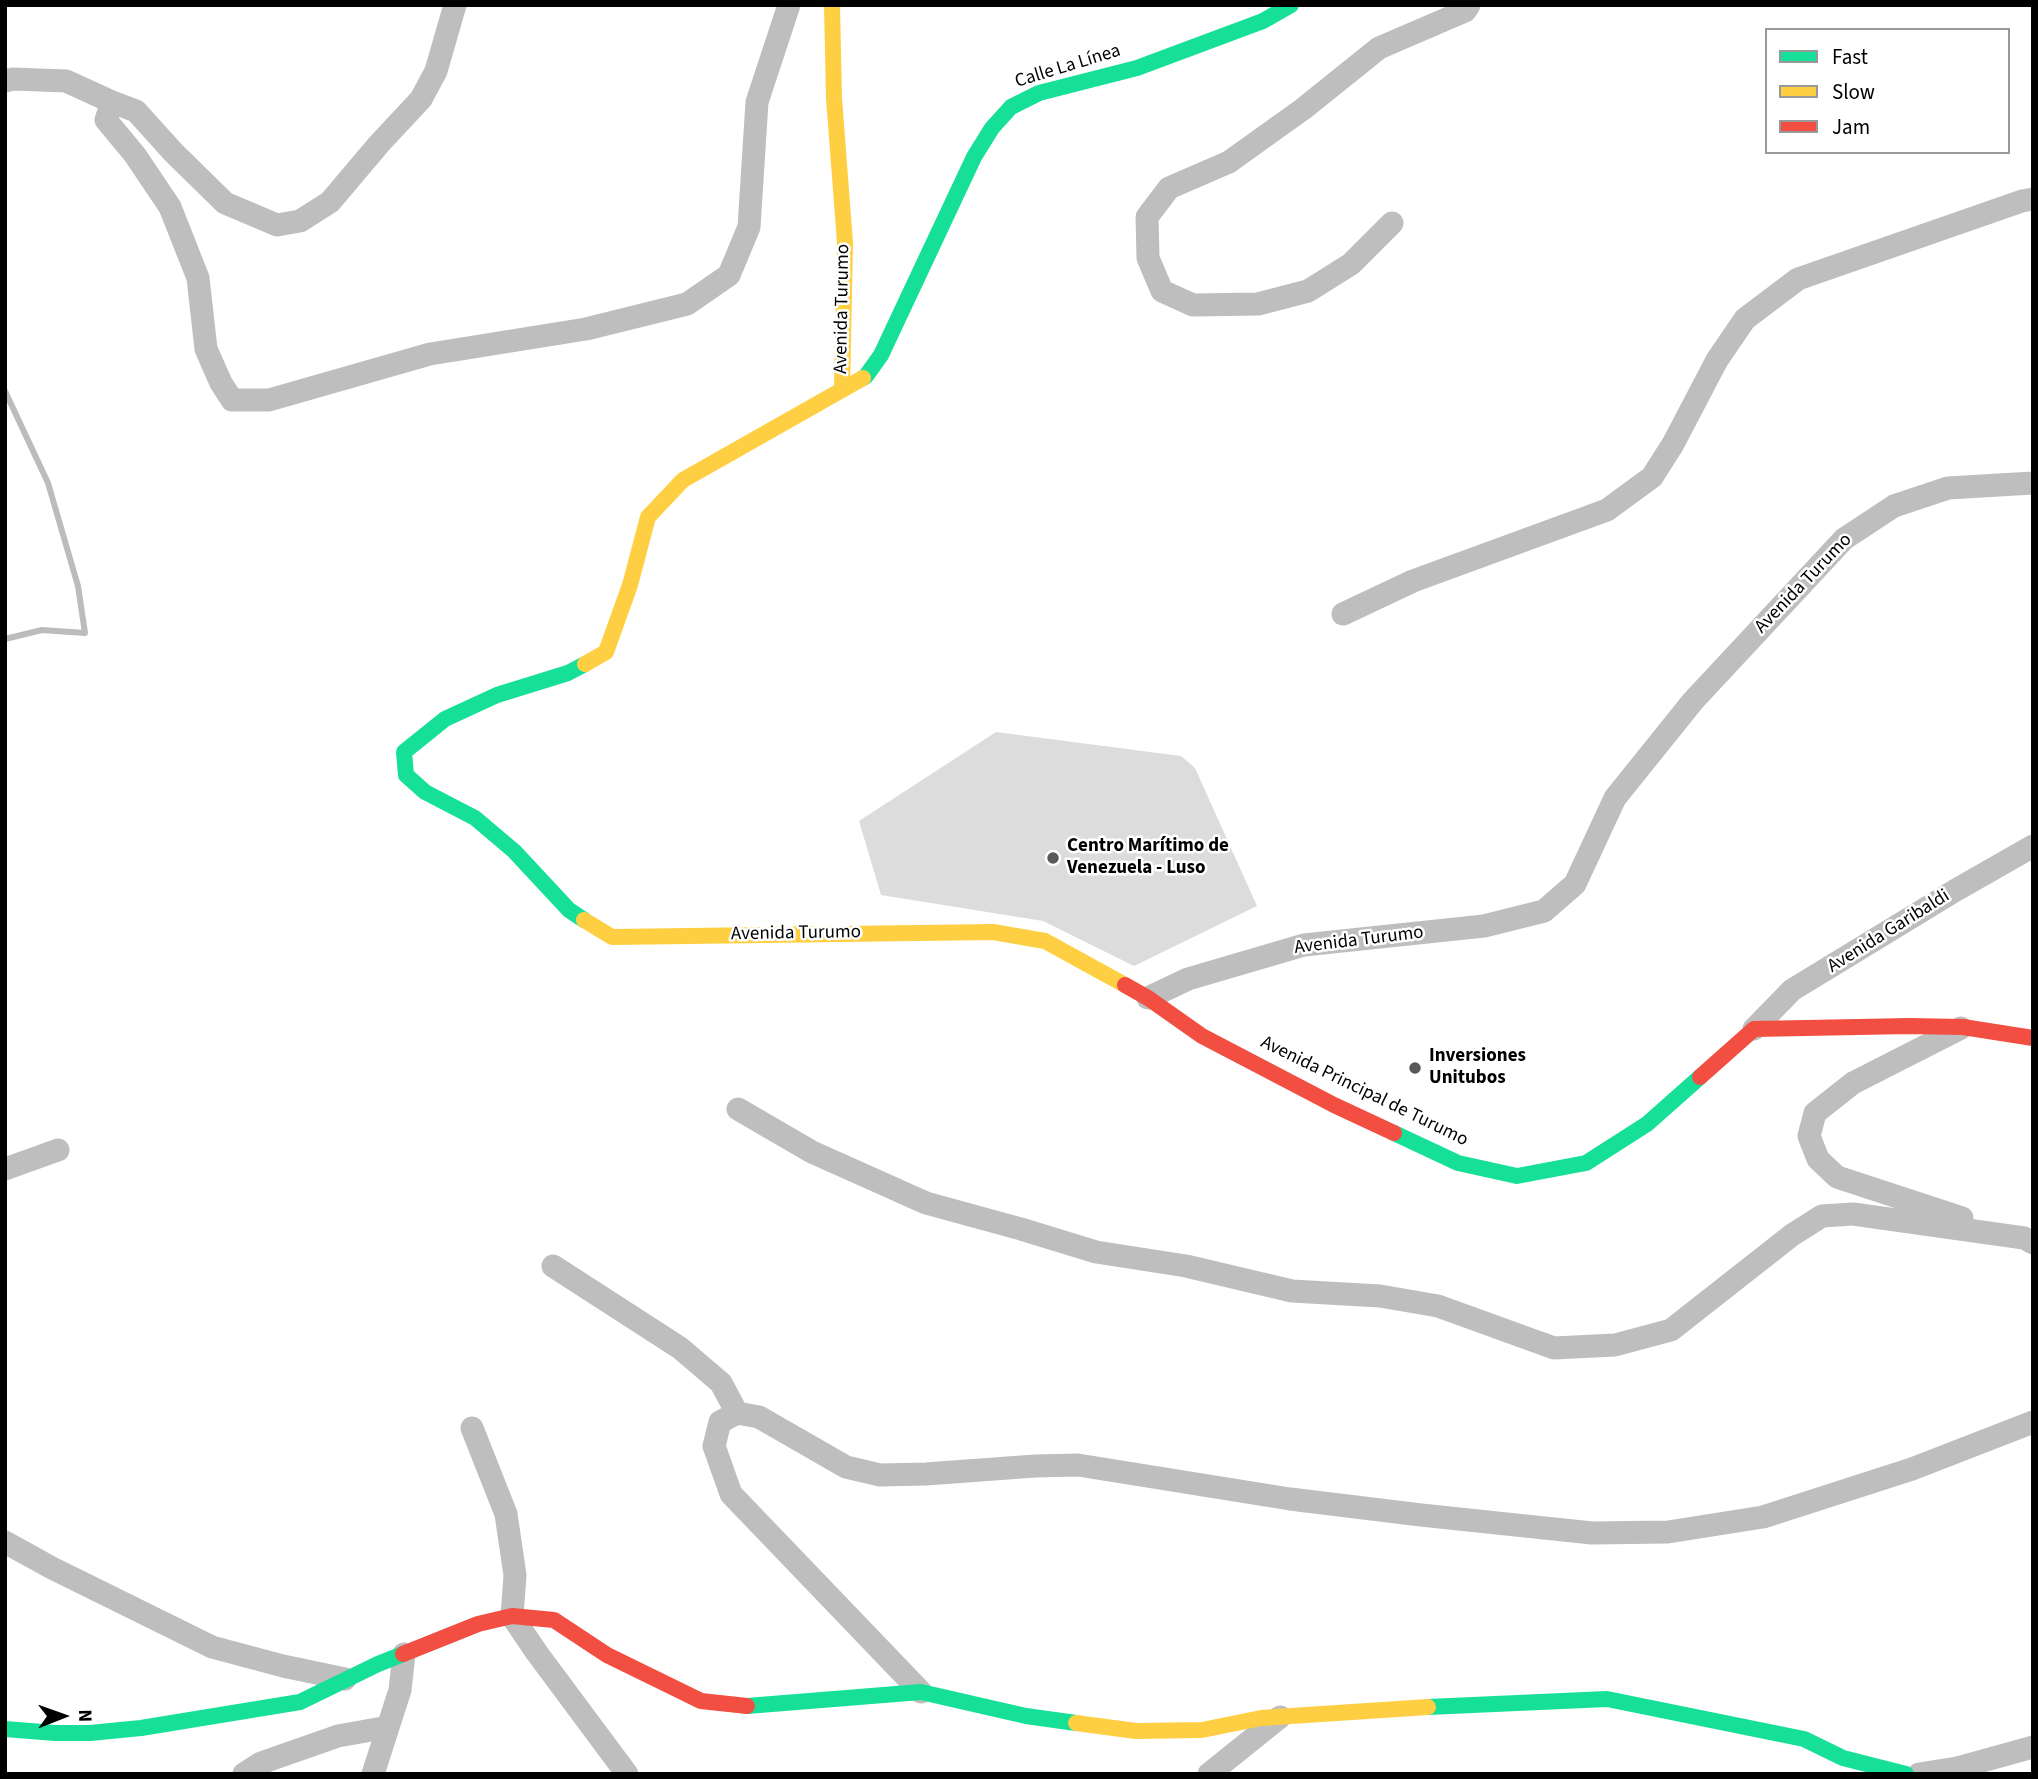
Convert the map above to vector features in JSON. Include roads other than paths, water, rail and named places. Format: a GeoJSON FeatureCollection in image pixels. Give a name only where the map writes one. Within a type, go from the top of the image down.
{"type":"FeatureCollection","features":[{"type":"Feature","properties":{"kind":"street"},"geometry":{"type":"LineString","coordinates":[[5,81],[66,81],[136,111],[225,203],[277,225],[300,221],[330,202],[421,99],[436,71],[455,5]]}},
{"type":"Feature","properties":{"kind":"street"},"geometry":{"type":"LineString","coordinates":[[112,102],[106,120],[135,155],[170,207],[198,278],[206,349],[221,383],[232,400],[269,400],[430,354],[586,329],[687,304],[729,275],[749,227],[757,102],[789,5]]}},
{"type":"Feature","properties":{"kind":"street","name":"Calle La Línea"},"geometry":{"type":"LineString","coordinates":[[842,389],[866,376],[881,355],[974,157],[992,128],[1010,107],[1039,93],[1137,68],[1263,21],[1291,5]]}},
{"type":"Feature","properties":{"kind":"street"},"geometry":{"type":"LineString","coordinates":[[1392,223],[1352,264],[1308,291],[1258,304],[1193,305],[1162,291],[1148,258],[1147,217],[1169,188],[1229,162],[1303,109],[1379,48],[1465,11],[1469,5]]}},
{"type":"Feature","properties":{"kind":"street","name":"Avenida Turumo"},"geometry":{"type":"LineString","coordinates":[[833,10],[834,98],[845,243],[842,389],[683,480],[648,517],[630,585],[606,652],[568,673],[497,695],[445,719],[404,752],[405,775],[425,792],[475,818],[514,850],[569,910],[612,937],[993,932],[1045,941],[1149,998],[1188,979],[1304,945],[1484,926],[1544,911],[1575,884],[1615,798],[1693,701],[1844,539],[1894,506],[1948,488],[2033,483]]}},
{"type":"Feature","properties":{"kind":"street"},"geometry":{"type":"LineString","coordinates":[[1343,614],[1413,580],[1607,510],[1652,477],[1673,444],[1717,360],[1745,319],[1798,279],[2033,199]]}},
{"type":"Feature","properties":{"kind":"street","name":"Avenida Garibaldi"},"geometry":{"type":"LineString","coordinates":[[1754,1030],[1792,990],[2033,846]]}},
{"type":"Feature","properties":{"kind":"street","name":"Avenida Principal de Turumo"},"geometry":{"type":"LineString","coordinates":[[1149,998],[1202,1036],[1334,1105],[1458,1163],[1517,1176],[1586,1163],[1647,1124],[1754,1030]]}},
{"type":"Feature","properties":{"kind":"street"},"geometry":{"type":"LineString","coordinates":[[1964,1027],[1853,1083],[1815,1113],[1809,1136],[1818,1159],[1837,1177],[2028,1241]]}},
{"type":"Feature","properties":{"kind":"street"},"geometry":{"type":"LineString","coordinates":[[1754,1030],[1964,1027],[2033,1038]]}},
{"type":"Feature","properties":{"kind":"street"},"geometry":{"type":"LineString","coordinates":[[738,1110],[812,1152],[926,1203],[1096,1252],[1186,1266],[1292,1291],[1380,1296],[1438,1306],[1554,1348],[1615,1345],[1671,1330],[1792,1235],[1822,1216],[1853,1214],[2028,1241]]}},
{"type":"Feature","properties":{"kind":"street"},"geometry":{"type":"LineString","coordinates":[[5,1169],[58,1150]]}},
{"type":"Feature","properties":{"kind":"street"},"geometry":{"type":"LineString","coordinates":[[554,1266],[680,1348],[721,1383],[737,1413]]}},
{"type":"Feature","properties":{"kind":"street"},"geometry":{"type":"LineString","coordinates":[[921,1692],[731,1494],[714,1446],[720,1422],[737,1413],[759,1417],[846,1467],[880,1475],[1078,1465],[1290,1499],[1592,1533],[1668,1532],[1763,1517],[1912,1469],[2033,1422]]}},
{"type":"Feature","properties":{"kind":"street"},"geometry":{"type":"LineString","coordinates":[[472,1428],[506,1514],[515,1575],[512,1616],[627,1774]]}},
{"type":"Feature","properties":{"kind":"street"},"geometry":{"type":"LineString","coordinates":[[5,1542],[51,1568],[212,1647],[345,1679]]}},
{"type":"Feature","properties":{"kind":"street"},"geometry":{"type":"LineString","coordinates":[[5,1729],[90,1733],[141,1728],[300,1702],[404,1654],[478,1624],[512,1616],[554,1620],[607,1656],[701,1701],[751,1707],[921,1692],[1026,1716],[1136,1731],[1202,1730],[1261,1718],[1480,1703],[1607,1699],[1804,1738],[1843,1758],[1906,1774]]}},
{"type":"Feature","properties":{"kind":"street"},"geometry":{"type":"LineString","coordinates":[[373,1774],[400,1690],[404,1654]]}},
{"type":"Feature","properties":{"kind":"street"},"geometry":{"type":"LineString","coordinates":[[1209,1774],[1280,1717]]}},
{"type":"Feature","properties":{"kind":"street"},"geometry":{"type":"LineString","coordinates":[[244,1774],[261,1763],[338,1735],[388,1727]]}},
{"type":"Feature","properties":{"kind":"street"},"geometry":{"type":"LineString","coordinates":[[1919,1774],[1957,1768],[2033,1747]]}},
{"type":"Feature","properties":{"kind":"waterway"},"geometry":{"type":"LineString","coordinates":[[5,391],[48,483],[78,586],[85,633],[42,630],[5,639]]}},
{"type":"Feature","properties":{"kind":"place","name":"Centro Marítimo de Venezuela - Luso"},"geometry":{"type":"Point","coordinates":[1053,858]}},
{"type":"Feature","properties":{"kind":"place","name":"Inversiones Unitubos"},"geometry":{"type":"Point","coordinates":[1415,1068]}}]}
